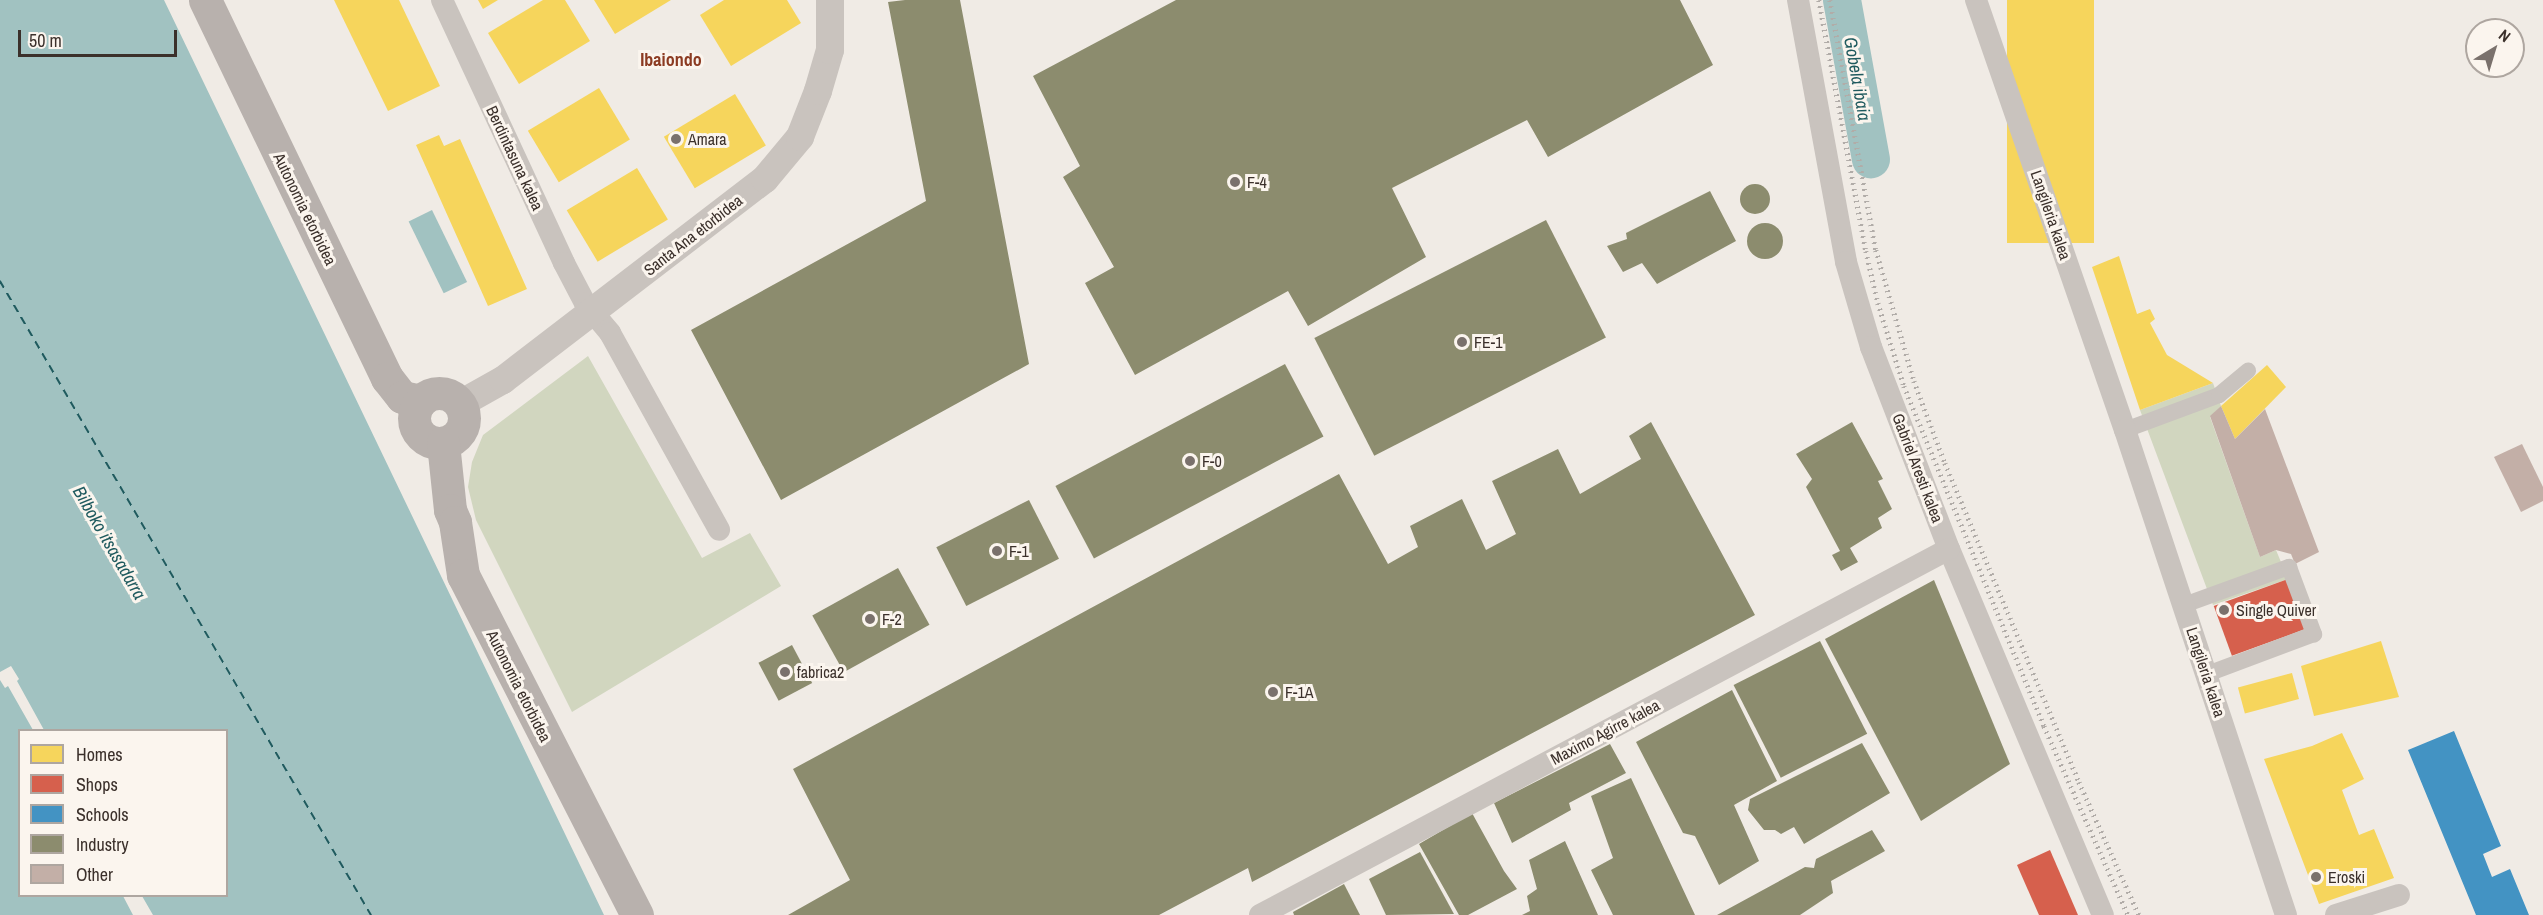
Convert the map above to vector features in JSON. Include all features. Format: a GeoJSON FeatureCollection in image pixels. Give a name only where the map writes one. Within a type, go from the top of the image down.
{"type":"FeatureCollection","features":[{"type":"Feature","properties":{"kind":"main road","name":"Autonomia etorbidea"},"geometry":{"type":"LineString","coordinates":[[205,0],[387,378],[402,397],[421,401]]}},
{"type":"Feature","properties":{"kind":"main road"},"geometry":{"type":"LineString","coordinates":[[441,393],[449,395],[460,404],[464,412],[462,429],[458,436],[443,443],[429,441],[419,433],[414,420],[421,401],[427,396],[441,393]]}},
{"type":"Feature","properties":{"kind":"main road","name":"Autonomia etorbidea"},"geometry":{"type":"LineString","coordinates":[[443,443],[450,510],[455,522],[463,575],[637,915]]}},
{"type":"Feature","properties":{"kind":"street","name":"Berdintasuna kalea"},"geometry":{"type":"LineString","coordinates":[[442,0],[564,263],[585,303],[610,333],[719,530]]}},
{"type":"Feature","properties":{"kind":"street","name":"Santa Ana etorbidea"},"geometry":{"type":"LineString","coordinates":[[460,404],[503,380],[765,179],[800,137],[818,91],[830,50],[831,0]]}},
{"type":"Feature","properties":{"kind":"street","name":"Gabriel Aresti kalea"},"geometry":{"type":"LineString","coordinates":[[1798,0],[1846,262],[1871,347],[1949,549],[2103,915]]}},
{"type":"Feature","properties":{"kind":"street","name":"Langileria kalea"},"geometry":{"type":"LineString","coordinates":[[1976,0],[2126,430],[2286,915]]}},
{"type":"Feature","properties":{"kind":"street"},"geometry":{"type":"LineString","coordinates":[[2126,430],[2219,395],[2248,371]]}},
{"type":"Feature","properties":{"kind":"street","name":"Maximo Agirre kalea"},"geometry":{"type":"LineString","coordinates":[[1260,915],[1949,549]]}},
{"type":"Feature","properties":{"kind":"street"},"geometry":{"type":"LineString","coordinates":[[2184,605],[2289,567],[2314,634],[2206,674]]}},
{"type":"Feature","properties":{"kind":"street"},"geometry":{"type":"LineString","coordinates":[[2336,915],[2399,894]]}},
{"type":"Feature","properties":{"kind":"green space"},"geometry":{"type":"Polygon","coordinates":[[[588,356],[702,558],[750,533],[781,586],[572,712],[476,520],[468,487],[472,462],[483,435],[588,356]]]}},
{"type":"Feature","properties":{"kind":"green space"},"geometry":{"type":"Polygon","coordinates":[[[2213,383],[2221,406],[2210,417],[2260,557],[2276,550],[2288,579],[2213,605],[2140,410],[2213,383]]]}},
{"type":"Feature","properties":{"kind":"water","name":"Bilboko itsasadarra"},"geometry":{"type":"Polygon","coordinates":[[[0,0],[164,0],[604,915],[153,915],[143,897],[228,897],[228,729],[43,729],[11,666],[0,672],[0,0]]]}},
{"type":"Feature","properties":{"kind":"water"},"geometry":{"type":"Polygon","coordinates":[[[432,210],[467,282],[444,293],[409,221],[432,210]]]}},
{"type":"Feature","properties":{"kind":"water"},"geometry":{"type":"Polygon","coordinates":[[[0,680],[5,688],[8,686],[32,729],[18,729],[18,897],[124,897],[133,915],[0,915],[0,680]]]}},
{"type":"Feature","properties":{"kind":"building: Homes"},"geometry":{"type":"Polygon","coordinates":[[[334,0],[399,0],[440,86],[388,111],[334,0]]]}},
{"type":"Feature","properties":{"kind":"building: Homes"},"geometry":{"type":"Polygon","coordinates":[[[478,0],[498,0],[483,9],[478,0]]]}},
{"type":"Feature","properties":{"kind":"building: Homes"},"geometry":{"type":"Polygon","coordinates":[[[543,0],[565,0],[590,41],[519,84],[488,33],[543,0]]]}},
{"type":"Feature","properties":{"kind":"building: Homes"},"geometry":{"type":"Polygon","coordinates":[[[594,0],[671,0],[615,34],[594,0]]]}},
{"type":"Feature","properties":{"kind":"building: Homes"},"geometry":{"type":"Polygon","coordinates":[[[724,0],[787,0],[801,23],[731,66],[700,15],[724,0]]]}},
{"type":"Feature","properties":{"kind":"building: Homes"},"geometry":{"type":"Polygon","coordinates":[[[2007,0],[2094,0],[2094,243],[2007,243],[2007,0]]]}},
{"type":"Feature","properties":{"kind":"building: Homes"},"geometry":{"type":"Polygon","coordinates":[[[599,88],[630,139],[559,182],[528,131],[599,88]]]}},
{"type":"Feature","properties":{"kind":"building: Homes"},"geometry":{"type":"Polygon","coordinates":[[[735,94],[766,145],[695,188],[664,137],[735,94]]]}},
{"type":"Feature","properties":{"kind":"building: Homes"},"geometry":{"type":"Polygon","coordinates":[[[439,135],[444,146],[460,139],[527,289],[488,306],[416,145],[439,135]]]}},
{"type":"Feature","properties":{"kind":"building: Homes"},"geometry":{"type":"Polygon","coordinates":[[[637,168],[668,219],[598,262],[567,210],[637,168]]]}},
{"type":"Feature","properties":{"kind":"building: Homes"},"geometry":{"type":"Polygon","coordinates":[[[2119,256],[2137,314],[2150,309],[2155,319],[2150,323],[2167,355],[2213,383],[2140,410],[2092,267],[2119,256]]]}},
{"type":"Feature","properties":{"kind":"building: Homes"},"geometry":{"type":"Polygon","coordinates":[[[2267,365],[2286,387],[2235,439],[2221,406],[2267,365]]]}},
{"type":"Feature","properties":{"kind":"building: Homes"},"geometry":{"type":"Polygon","coordinates":[[[2381,641],[2399,697],[2314,716],[2301,666],[2381,641]]]}},
{"type":"Feature","properties":{"kind":"building: Homes"},"geometry":{"type":"Polygon","coordinates":[[[2292,673],[2299,699],[2245,714],[2238,687],[2292,673]]]}},
{"type":"Feature","properties":{"kind":"building: Homes"},"geometry":{"type":"Polygon","coordinates":[[[2342,733],[2364,779],[2342,790],[2359,835],[2374,829],[2394,878],[2319,904],[2264,759],[2312,746],[2342,733]]]}},
{"type":"Feature","properties":{"kind":"building: Shops"},"geometry":{"type":"Polygon","coordinates":[[[2288,579],[2306,629],[2232,656],[2214,606],[2288,579]]]}},
{"type":"Feature","properties":{"kind":"building: Shops"},"geometry":{"type":"Polygon","coordinates":[[[2050,850],[2078,915],[2039,915],[2017,865],[2050,850]]]}},
{"type":"Feature","properties":{"kind":"building: Schools"},"geometry":{"type":"Polygon","coordinates":[[[2454,731],[2501,846],[2483,854],[2492,877],[2510,869],[2529,915],[2476,915],[2408,750],[2454,731]]]}},
{"type":"Feature","properties":{"kind":"building: Industry"},"geometry":{"type":"Polygon","coordinates":[[[960,0],[1029,364],[781,500],[691,330],[926,201],[888,2],[960,0]]]}},
{"type":"Feature","properties":{"kind":"building: Industry","name":"F-4"},"geometry":{"type":"Polygon","coordinates":[[[1176,0],[1680,0],[1713,65],[1548,157],[1527,120],[1392,188],[1426,257],[1308,326],[1288,291],[1135,375],[1085,283],[1114,267],[1063,177],[1080,166],[1033,76],[1176,0]]]}},
{"type":"Feature","properties":{"kind":"building: Industry"},"geometry":{"type":"Polygon","coordinates":[[[1755,184],[1761,185],[1769,193],[1769,205],[1761,213],[1755,214],[1749,213],[1741,205],[1740,199],[1741,193],[1749,185],[1755,184]]]}},
{"type":"Feature","properties":{"kind":"building: Industry"},"geometry":{"type":"Polygon","coordinates":[[[1710,191],[1736,241],[1657,284],[1642,263],[1623,272],[1607,246],[1627,239],[1626,233],[1710,191]]]}},
{"type":"Feature","properties":{"kind":"building: Industry","name":"FE-1"},"geometry":{"type":"Polygon","coordinates":[[[1546,220],[1606,338],[1374,456],[1314,338],[1546,220]]]}},
{"type":"Feature","properties":{"kind":"building: Industry"},"geometry":{"type":"Polygon","coordinates":[[[1765,223],[1778,228],[1783,241],[1778,254],[1765,259],[1752,254],[1747,241],[1752,228],[1765,223]]]}},
{"type":"Feature","properties":{"kind":"building: Industry","name":"F-0"},"geometry":{"type":"Polygon","coordinates":[[[1285,364],[1323,436],[1094,558],[1055,486],[1285,364]]]}},
{"type":"Feature","properties":{"kind":"building: Industry","name":"F-1A"},"geometry":{"type":"Polygon","coordinates":[[[1651,422],[1755,615],[1252,882],[1248,868],[1159,915],[788,915],[850,880],[793,769],[1339,474],[1388,564],[1418,547],[1410,526],[1462,499],[1486,550],[1516,534],[1492,481],[1558,449],[1580,494],[1641,459],[1629,436],[1651,422]]]}},
{"type":"Feature","properties":{"kind":"building: Industry"},"geometry":{"type":"Polygon","coordinates":[[[1852,422],[1883,479],[1878,481],[1892,509],[1878,518],[1882,528],[1850,548],[1858,562],[1841,571],[1832,555],[1840,551],[1806,487],[1812,479],[1796,454],[1852,422]]]}},
{"type":"Feature","properties":{"kind":"building: Industry","name":"F-1"},"geometry":{"type":"Polygon","coordinates":[[[1029,500],[1059,559],[966,606],[936,547],[1029,500]]]}},
{"type":"Feature","properties":{"kind":"building: Industry","name":"F-2"},"geometry":{"type":"Polygon","coordinates":[[[898,568],[930,625],[844,672],[812,616],[898,568]]]}},
{"type":"Feature","properties":{"kind":"building: Industry"},"geometry":{"type":"Polygon","coordinates":[[[1934,580],[2010,764],[1921,821],[1825,639],[1934,580]]]}},
{"type":"Feature","properties":{"kind":"building: Industry"},"geometry":{"type":"Polygon","coordinates":[[[1820,641],[1867,734],[1781,778],[1734,685],[1820,641]]]}},
{"type":"Feature","properties":{"kind":"building: Industry","name":"fabrica2"},"geometry":{"type":"Polygon","coordinates":[[[792,645],[812,683],[779,701],[758,663],[792,645]]]}},
{"type":"Feature","properties":{"kind":"building: Industry"},"geometry":{"type":"Polygon","coordinates":[[[1732,690],[1777,781],[1734,805],[1759,861],[1719,885],[1695,836],[1683,833],[1636,742],[1732,690]]]}},
{"type":"Feature","properties":{"kind":"building: Industry"},"geometry":{"type":"Polygon","coordinates":[[[1862,743],[1890,793],[1804,844],[1794,827],[1781,834],[1775,830],[1764,830],[1748,810],[1750,799],[1862,743]]]}},
{"type":"Feature","properties":{"kind":"building: Industry"},"geometry":{"type":"Polygon","coordinates":[[[1610,744],[1626,773],[1569,803],[1571,810],[1512,843],[1494,803],[1610,744]]]}},
{"type":"Feature","properties":{"kind":"building: Industry"},"geometry":{"type":"Polygon","coordinates":[[[1631,778],[1695,915],[1613,915],[1591,870],[1613,858],[1591,796],[1631,778]]]}},
{"type":"Feature","properties":{"kind":"building: Industry"},"geometry":{"type":"Polygon","coordinates":[[[1472,813],[1504,871],[1517,889],[1468,915],[1459,915],[1419,844],[1472,813]]]}},
{"type":"Feature","properties":{"kind":"building: Industry"},"geometry":{"type":"Polygon","coordinates":[[[1872,830],[1885,851],[1831,881],[1833,893],[1800,915],[1717,915],[1805,867],[1814,868],[1816,859],[1872,830]]]}},
{"type":"Feature","properties":{"kind":"building: Industry"},"geometry":{"type":"Polygon","coordinates":[[[1565,841],[1598,915],[1522,915],[1530,911],[1527,896],[1537,889],[1529,860],[1565,841]]]}},
{"type":"Feature","properties":{"kind":"building: Industry"},"geometry":{"type":"Polygon","coordinates":[[[1420,852],[1454,914],[1386,915],[1369,879],[1420,852]]]}},
{"type":"Feature","properties":{"kind":"building: Industry"},"geometry":{"type":"Polygon","coordinates":[[[1344,884],[1360,915],[1294,915],[1293,912],[1344,884]]]}},
{"type":"Feature","properties":{"kind":"building: Other"},"geometry":{"type":"Polygon","coordinates":[[[2221,406],[2235,439],[2265,409],[2319,552],[2295,564],[2291,554],[2276,550],[2260,557],[2210,416],[2221,406]]]}},
{"type":"Feature","properties":{"kind":"building: Other"},"geometry":{"type":"Polygon","coordinates":[[[2522,444],[2543,487],[2543,501],[2521,512],[2494,457],[2522,444]]]}},
{"type":"Feature","properties":{"kind":"waterway","name":"Gobela ibaia"},"geometry":{"type":"LineString","coordinates":[[1842,0],[1871,159]]}},
{"type":"Feature","properties":{"kind":"ferry route"},"geometry":{"type":"LineString","coordinates":[[0,281],[371,915]]}},
{"type":"Feature","properties":{"kind":"railway"},"geometry":{"type":"LineString","coordinates":[[1819,0],[1866,251],[1878,303],[1904,386],[2044,726],[2128,915]]}},
{"type":"Feature","properties":{"kind":"railway"},"geometry":{"type":"LineString","coordinates":[[1830,0],[1876,250],[1914,381],[1945,463],[2079,782],[2139,915]]}},
{"type":"Feature","properties":{"kind":"place","name":"Amara"},"geometry":{"type":"Point","coordinates":[676,139]}},
{"type":"Feature","properties":{"kind":"place","name":"F-4"},"geometry":{"type":"Point","coordinates":[1235,182]}},
{"type":"Feature","properties":{"kind":"place","name":"FE-1"},"geometry":{"type":"Point","coordinates":[1462,342]}},
{"type":"Feature","properties":{"kind":"place","name":"F-0"},"geometry":{"type":"Point","coordinates":[1190,461]}},
{"type":"Feature","properties":{"kind":"place","name":"F-1"},"geometry":{"type":"Point","coordinates":[997,551]}},
{"type":"Feature","properties":{"kind":"place","name":"Single Quiver"},"geometry":{"type":"Point","coordinates":[2224,610]}},
{"type":"Feature","properties":{"kind":"place","name":"F-2"},"geometry":{"type":"Point","coordinates":[870,619]}},
{"type":"Feature","properties":{"kind":"place","name":"fabrica2"},"geometry":{"type":"Point","coordinates":[785,672]}},
{"type":"Feature","properties":{"kind":"place","name":"F-1A"},"geometry":{"type":"Point","coordinates":[1273,692]}},
{"type":"Feature","properties":{"kind":"place","name":"Eroski"},"geometry":{"type":"Point","coordinates":[2316,877]}},
{"type":"Feature","properties":{"kind":"district","name":"Ibaiondo"},"geometry":{"type":"Point","coordinates":[671,60]}}]}
